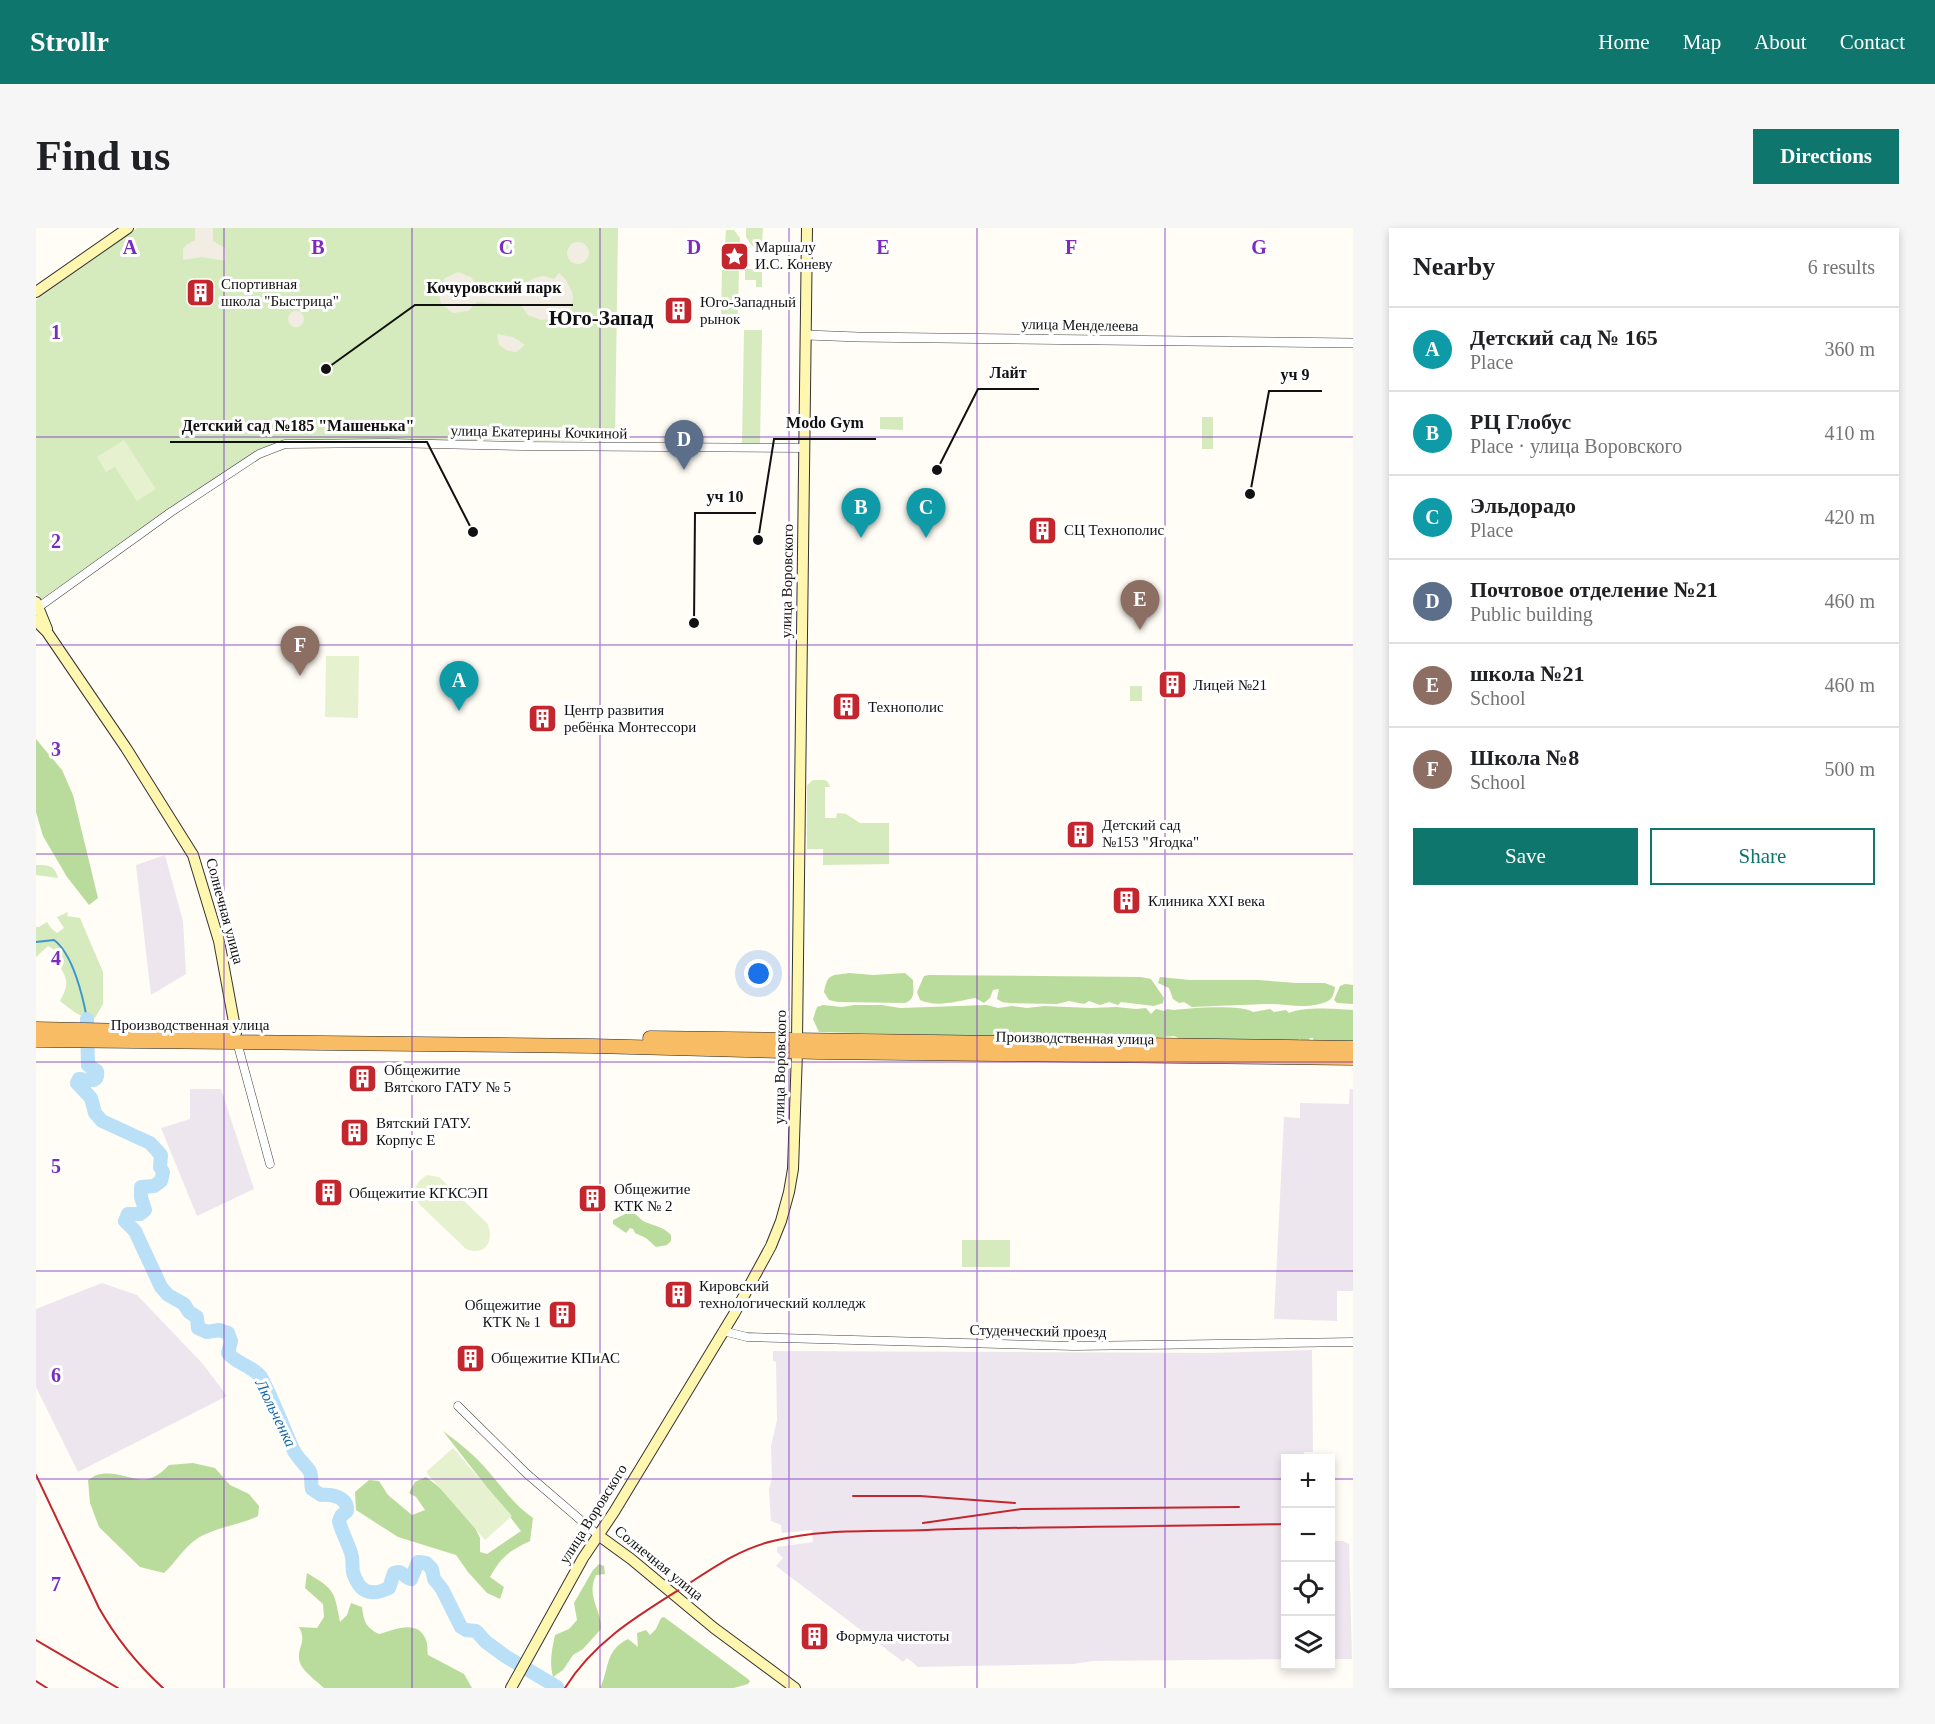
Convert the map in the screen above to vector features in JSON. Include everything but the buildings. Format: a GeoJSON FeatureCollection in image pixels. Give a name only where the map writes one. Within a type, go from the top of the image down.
{"type":"FeatureCollection","features":[{"type":"Feature","properties":{"kind":"highway","name":"Производственная улица"},"geometry":{"type":"LineString","coordinates":[[36,1029],[96,1036],[338,1039],[593,1046],[1353,1048]]}},
{"type":"Feature","properties":{"kind":"highway","name":"Производственная улица"},"geometry":{"type":"LineString","coordinates":[[36,1040],[77,1035]]}},
{"type":"Feature","properties":{"kind":"highway","name":"Производственная улица"},"geometry":{"type":"LineString","coordinates":[[797,1046],[1353,1058]]}},
{"type":"Feature","properties":{"kind":"main road"},"geometry":{"type":"LineString","coordinates":[[36,292],[128,228]]}},
{"type":"Feature","properties":{"kind":"main road","name":"улица Воровского"},"geometry":{"type":"LineString","coordinates":[[511,1688],[598,1535],[615,1512],[756,1276],[782,1221],[789,1192],[795,1150],[797,1046],[807,335],[805,228]]}},
{"type":"Feature","properties":{"kind":"main road","name":"Солнечная улица"},"geometry":{"type":"LineString","coordinates":[[37,606],[47,632]]}},
{"type":"Feature","properties":{"kind":"main road","name":"Солнечная улица"},"geometry":{"type":"LineString","coordinates":[[36,621],[47,632],[126,748],[193,855],[219,941],[236,1038]]}},
{"type":"Feature","properties":{"kind":"main road","name":"Солнечная улица"},"geometry":{"type":"LineString","coordinates":[[598,1535],[638,1563],[714,1628],[795,1688]]}},
{"type":"Feature","properties":{"kind":"street","name":"улица Менделеева"},"geometry":{"type":"LineString","coordinates":[[807,335],[1353,343]]}},
{"type":"Feature","properties":{"kind":"street","name":"улица Екатерины Кочкиной"},"geometry":{"type":"LineString","coordinates":[[37,606],[171,512],[259,454],[285,444],[805,448]]}},
{"type":"Feature","properties":{"kind":"street","name":"Солнечная улица"},"geometry":{"type":"LineString","coordinates":[[236,1038],[270,1164]]}},
{"type":"Feature","properties":{"kind":"street","name":"Студенческий проезд"},"geometry":{"type":"LineString","coordinates":[[723,1331],[747,1337],[1064,1346],[1353,1342]]}},
{"type":"Feature","properties":{"kind":"street","name":"Солнечная улица"},"geometry":{"type":"LineString","coordinates":[[458,1406],[527,1474],[598,1535]]}},
{"type":"Feature","properties":{"kind":"shaded area"},"geometry":{"type":"Polygon","coordinates":[[[195,228],[213,228],[213,241],[225,248],[225,261],[202,257],[183,260],[183,249],[195,240],[195,228]]]}},
{"type":"Feature","properties":{"kind":"shaded area"},"geometry":{"type":"Polygon","coordinates":[[[578,242],[586,245],[589,253],[586,261],[578,264],[570,261],[567,253],[570,245],[578,242]]]}},
{"type":"Feature","properties":{"kind":"shaded area"},"geometry":{"type":"Polygon","coordinates":[[[458,272],[471,277],[478,287],[522,289],[534,278],[544,276],[554,279],[559,273],[566,280],[572,292],[570,311],[563,319],[558,315],[541,320],[528,315],[521,305],[477,302],[468,311],[453,313],[441,304],[438,290],[445,278],[458,272]]]}},
{"type":"Feature","properties":{"kind":"shaded area"},"geometry":{"type":"Polygon","coordinates":[[[293,311],[299,311],[304,319],[302,325],[293,327],[288,322],[288,316],[293,311]]]}},
{"type":"Feature","properties":{"kind":"shaded area"},"geometry":{"type":"Polygon","coordinates":[[[497,334],[513,337],[525,345],[516,352],[508,351],[499,345],[497,334]]]}},
{"type":"Feature","properties":{"kind":"shaded area"},"geometry":{"type":"Polygon","coordinates":[[[165,855],[183,921],[186,974],[151,995],[136,865],[165,855]]]}},
{"type":"Feature","properties":{"kind":"shaded area"},"geometry":{"type":"Polygon","coordinates":[[[190,1089],[221,1089],[254,1189],[197,1216],[161,1128],[190,1119],[190,1089]]]}},
{"type":"Feature","properties":{"kind":"shaded area"},"geometry":{"type":"Polygon","coordinates":[[[1350,1089],[1353,1089],[1353,1291],[1337,1291],[1337,1321],[1274,1319],[1284,1117],[1300,1118],[1300,1103],[1349,1104],[1350,1089]]]}},
{"type":"Feature","properties":{"kind":"shaded area"},"geometry":{"type":"Polygon","coordinates":[[[102,1283],[137,1295],[203,1364],[227,1396],[78,1472],[36,1387],[36,1309],[102,1283]]]}},
{"type":"Feature","properties":{"kind":"shaded area"},"geometry":{"type":"Polygon","coordinates":[[[1312,1350],[1313,1452],[1281,1454],[1281,1659],[1093,1661],[1073,1664],[918,1667],[907,1658],[903,1662],[776,1566],[783,1558],[777,1552],[777,1547],[813,1542],[812,1530],[782,1533],[781,1525],[771,1521],[769,1489],[772,1479],[771,1446],[777,1420],[776,1362],[773,1361],[773,1351],[1209,1353],[1312,1350]]]}},
{"type":"Feature","properties":{"kind":"shaded area"},"geometry":{"type":"Polygon","coordinates":[[[1335,1541],[1349,1544],[1352,1659],[1335,1659],[1335,1541]]]}},
{"type":"Feature","properties":{"kind":"green space"},"geometry":{"type":"Polygon","coordinates":[[[137,228],[618,228],[615,441],[285,439],[260,450],[170,508],[42,600],[36,592],[36,300],[137,228]]]}},
{"type":"Feature","properties":{"kind":"green space"},"geometry":{"type":"Polygon","coordinates":[[[746,228],[763,228],[762,246],[752,246],[746,237],[746,228]]]}},
{"type":"Feature","properties":{"kind":"green space"},"geometry":{"type":"Polygon","coordinates":[[[726,230],[734,230],[740,238],[740,245],[725,245],[726,230]]]}},
{"type":"Feature","properties":{"kind":"green space"},"geometry":{"type":"Polygon","coordinates":[[[745,269],[762,269],[762,287],[756,287],[756,280],[745,280],[745,269]]]}},
{"type":"Feature","properties":{"kind":"green space"},"geometry":{"type":"Polygon","coordinates":[[[722,270],[739,270],[738,315],[721,315],[722,270]]]}},
{"type":"Feature","properties":{"kind":"green space"},"geometry":{"type":"Polygon","coordinates":[[[744,330],[762,330],[760,443],[742,443],[744,330]]]}},
{"type":"Feature","properties":{"kind":"green space"},"geometry":{"type":"Polygon","coordinates":[[[880,417],[903,417],[903,430],[880,429],[880,417]]]}},
{"type":"Feature","properties":{"kind":"green space"},"geometry":{"type":"Polygon","coordinates":[[[1202,417],[1213,417],[1213,449],[1202,449],[1202,417]]]}},
{"type":"Feature","properties":{"kind":"green space"},"geometry":{"type":"Polygon","coordinates":[[[124,440],[156,489],[137,501],[115,467],[106,472],[97,457],[124,440]]]}},
{"type":"Feature","properties":{"kind":"green space"},"geometry":{"type":"Polygon","coordinates":[[[326,656],[359,656],[358,718],[325,717],[326,656]]]}},
{"type":"Feature","properties":{"kind":"green space"},"geometry":{"type":"Polygon","coordinates":[[[1130,686],[1142,686],[1142,701],[1130,701],[1130,686]]]}},
{"type":"Feature","properties":{"kind":"green space"},"geometry":{"type":"Polygon","coordinates":[[[36,739],[62,770],[73,795],[98,898],[89,905],[67,877],[43,836],[36,812],[36,739]]]}},
{"type":"Feature","properties":{"kind":"green space"},"geometry":{"type":"Polygon","coordinates":[[[813,780],[825,780],[830,787],[825,787],[825,818],[836,818],[837,813],[846,814],[860,823],[889,823],[889,864],[823,865],[823,849],[807,849],[807,785],[813,780]]]}},
{"type":"Feature","properties":{"kind":"green space"},"geometry":{"type":"Polygon","coordinates":[[[36,865],[50,867],[55,870],[58,878],[36,875],[36,865]]]}},
{"type":"Feature","properties":{"kind":"green space"},"geometry":{"type":"Polygon","coordinates":[[[68,912],[67,916],[80,918],[103,972],[103,1004],[95,1018],[80,1015],[60,1001],[66,980],[56,951],[48,946],[36,957],[36,927],[47,922],[57,933],[64,928],[57,917],[68,912]]]}},
{"type":"Feature","properties":{"kind":"green space"},"geometry":{"type":"Polygon","coordinates":[[[849,973],[873,975],[905,973],[913,980],[912,997],[905,1003],[829,1000],[824,992],[829,978],[849,973]]]}},
{"type":"Feature","properties":{"kind":"green space"},"geometry":{"type":"Polygon","coordinates":[[[924,976],[1141,977],[1151,979],[1164,998],[1163,1003],[1154,1006],[1121,1002],[1118,1005],[1109,1002],[1100,1005],[1089,1001],[1084,1004],[1069,1001],[1057,1004],[1009,1003],[997,999],[999,989],[993,990],[990,998],[984,1003],[975,998],[934,1003],[920,1000],[917,992],[924,976]]]}},
{"type":"Feature","properties":{"kind":"green space"},"geometry":{"type":"Polygon","coordinates":[[[1160,977],[1190,980],[1325,983],[1335,987],[1330,999],[1311,1006],[1266,1004],[1192,1007],[1173,999],[1169,988],[1158,983],[1160,977]]]}},
{"type":"Feature","properties":{"kind":"green space"},"geometry":{"type":"Polygon","coordinates":[[[1353,985],[1353,1004],[1337,1003],[1334,1000],[1340,986],[1353,985]]]}},
{"type":"Feature","properties":{"kind":"green space"},"geometry":{"type":"Polygon","coordinates":[[[823,1005],[842,1007],[882,1005],[900,1008],[987,1005],[998,1008],[1012,1006],[1027,1008],[1044,1006],[1116,1007],[1146,1008],[1151,1014],[1156,1009],[1164,1011],[1215,1007],[1238,1008],[1253,1012],[1270,1009],[1274,1012],[1286,1010],[1289,1013],[1312,1009],[1353,1010],[1353,1044],[1314,1042],[1313,1038],[1304,1043],[1300,1039],[1294,1042],[1224,1042],[1220,1039],[1181,1039],[1174,1036],[1153,1038],[1134,1035],[1121,1038],[1040,1035],[1016,1037],[819,1032],[813,1019],[817,1007],[823,1005]]]}},
{"type":"Feature","properties":{"kind":"green space"},"geometry":{"type":"Polygon","coordinates":[[[427,1175],[439,1177],[487,1223],[490,1235],[484,1249],[473,1251],[466,1249],[419,1204],[416,1187],[419,1181],[427,1175]]]}},
{"type":"Feature","properties":{"kind":"green space"},"geometry":{"type":"Polygon","coordinates":[[[631,1211],[643,1221],[668,1232],[671,1235],[671,1241],[667,1245],[656,1247],[646,1238],[635,1233],[633,1229],[630,1228],[626,1233],[613,1224],[613,1220],[631,1211]]]}},
{"type":"Feature","properties":{"kind":"green space"},"geometry":{"type":"Polygon","coordinates":[[[962,1240],[1010,1240],[1010,1267],[962,1267],[962,1240]]]}},
{"type":"Feature","properties":{"kind":"green space"},"geometry":{"type":"Polygon","coordinates":[[[443,1431],[478,1460],[515,1502],[533,1518],[530,1541],[506,1555],[490,1577],[504,1587],[500,1599],[487,1593],[456,1555],[398,1537],[356,1510],[355,1492],[369,1480],[379,1481],[388,1495],[412,1515],[425,1510],[416,1497],[409,1493],[415,1482],[426,1477],[465,1507],[480,1538],[480,1552],[487,1554],[521,1531],[443,1431]]]}},
{"type":"Feature","properties":{"kind":"green space"},"geometry":{"type":"Polygon","coordinates":[[[453,1448],[512,1516],[485,1540],[426,1472],[453,1448]]]}},
{"type":"Feature","properties":{"kind":"green space"},"geometry":{"type":"Polygon","coordinates":[[[193,1463],[215,1468],[230,1485],[249,1494],[259,1506],[258,1516],[198,1538],[164,1573],[140,1567],[99,1527],[90,1503],[88,1480],[99,1474],[111,1474],[143,1480],[160,1474],[169,1465],[193,1463]]]}},
{"type":"Feature","properties":{"kind":"green space"},"geometry":{"type":"Polygon","coordinates":[[[599,1564],[604,1566],[605,1574],[596,1575],[593,1583],[593,1596],[601,1629],[583,1649],[573,1655],[563,1670],[553,1677],[551,1661],[555,1635],[569,1629],[577,1620],[574,1603],[593,1570],[599,1564]]]}},
{"type":"Feature","properties":{"kind":"green space"},"geometry":{"type":"Polygon","coordinates":[[[307,1573],[332,1592],[340,1622],[347,1615],[351,1603],[362,1607],[366,1623],[379,1634],[405,1627],[417,1629],[426,1640],[428,1655],[464,1674],[472,1688],[324,1688],[306,1671],[299,1659],[302,1640],[299,1627],[317,1628],[324,1617],[323,1604],[305,1588],[307,1573]]]}},
{"type":"Feature","properties":{"kind":"green space"},"geometry":{"type":"Polygon","coordinates":[[[664,1617],[748,1679],[750,1681],[748,1684],[734,1688],[600,1688],[615,1649],[628,1639],[638,1647],[637,1633],[646,1630],[650,1635],[664,1617]]]}},
{"type":"Feature","properties":{"kind":"waterway"},"geometry":{"type":"LineString","coordinates":[[36,942],[54,940],[67,955],[80,988],[87,1019]]}},
{"type":"Feature","properties":{"kind":"waterway","name":"Люльченка"},"geometry":{"type":"LineString","coordinates":[[87,1019],[88,1065],[97,1071],[97,1075],[94,1080],[79,1079],[77,1083],[91,1098],[95,1113],[102,1121],[150,1143],[161,1155],[160,1167],[163,1172],[161,1181],[154,1186],[141,1187],[145,1210],[140,1214],[128,1214],[125,1221],[135,1231],[161,1287],[197,1317],[198,1328],[207,1332],[219,1330],[228,1333],[231,1341],[228,1353],[261,1377],[294,1451],[310,1472],[312,1489],[321,1495],[338,1497],[345,1502],[347,1511],[339,1521],[351,1553],[353,1572],[358,1584],[366,1591],[382,1591],[389,1588],[394,1573],[399,1572],[411,1579],[418,1562],[426,1563],[432,1569],[434,1579],[442,1589],[461,1627],[476,1631],[486,1642],[505,1656],[557,1687]]}},
{"type":"Feature","properties":{"kind":"railway"},"geometry":{"type":"LineString","coordinates":[[36,1475],[99,1608],[128,1651],[163,1688]]}},
{"type":"Feature","properties":{"kind":"railway"},"geometry":{"type":"LineString","coordinates":[[853,1496],[920,1496],[1015,1503]]}},
{"type":"Feature","properties":{"kind":"railway"},"geometry":{"type":"LineString","coordinates":[[923,1523],[1022,1509],[1239,1507]]}},
{"type":"Feature","properties":{"kind":"railway"},"geometry":{"type":"LineString","coordinates":[[565,1688],[590,1656],[634,1619],[727,1560],[761,1544],[773,1541],[811,1534],[850,1531],[1281,1524]]}},
{"type":"Feature","properties":{"kind":"railway"},"geometry":{"type":"LineString","coordinates":[[36,1640],[118,1688]]}},
{"type":"Feature","properties":{"kind":"railway"},"geometry":{"type":"LineString","coordinates":[[36,1681],[47,1688]]}},
{"type":"Feature","properties":{"kind":"place","name":"Маршалу И.С. Коневу"},"geometry":{"type":"Point","coordinates":[734,256]}},
{"type":"Feature","properties":{"kind":"place","name":"Спортивная школа \"Быстрица\""},"geometry":{"type":"Point","coordinates":[200,293]}},
{"type":"Feature","properties":{"kind":"place","name":"Юго-Западный рынок"},"geometry":{"type":"Point","coordinates":[679,311]}},
{"type":"Feature","properties":{"kind":"place","name":"Кочуровский парк"},"geometry":{"type":"Point","coordinates":[326,369]}},
{"type":"Feature","properties":{"kind":"place","name":"Почтовое отделение №21"},"geometry":{"type":"Point","coordinates":[684,470]}},
{"type":"Feature","properties":{"kind":"place","name":"Лайт"},"geometry":{"type":"Point","coordinates":[937,470]}},
{"type":"Feature","properties":{"kind":"place","name":"уч 9"},"geometry":{"type":"Point","coordinates":[1250,494]}},
{"type":"Feature","properties":{"kind":"place","name":"СЦ Технополис"},"geometry":{"type":"Point","coordinates":[1043,530]}},
{"type":"Feature","properties":{"kind":"place","name":"Детский сад №185 \"Машенька\""},"geometry":{"type":"Point","coordinates":[473,532]}},
{"type":"Feature","properties":{"kind":"place","name":"РЦ Глобус"},"geometry":{"type":"Point","coordinates":[861,538]}},
{"type":"Feature","properties":{"kind":"place","name":"Эльдорадо"},"geometry":{"type":"Point","coordinates":[926,538]}},
{"type":"Feature","properties":{"kind":"place","name":"Modo Gym"},"geometry":{"type":"Point","coordinates":[758,540]}},
{"type":"Feature","properties":{"kind":"place","name":"уч 10"},"geometry":{"type":"Point","coordinates":[694,623]}},
{"type":"Feature","properties":{"kind":"place","name":"школа №21"},"geometry":{"type":"Point","coordinates":[1140,630]}},
{"type":"Feature","properties":{"kind":"place","name":"Школа №8"},"geometry":{"type":"Point","coordinates":[300,676]}},
{"type":"Feature","properties":{"kind":"place","name":"Лицей №21"},"geometry":{"type":"Point","coordinates":[1172,685]}},
{"type":"Feature","properties":{"kind":"place","name":"Технополис"},"geometry":{"type":"Point","coordinates":[847,707]}},
{"type":"Feature","properties":{"kind":"place","name":"Детский сад № 165"},"geometry":{"type":"Point","coordinates":[459,711]}},
{"type":"Feature","properties":{"kind":"place","name":"Центр развития ребёнка Монтессори"},"geometry":{"type":"Point","coordinates":[543,719]}},
{"type":"Feature","properties":{"kind":"place","name":"Детский сад №153 \"Ягодка\""},"geometry":{"type":"Point","coordinates":[1081,834]}},
{"type":"Feature","properties":{"kind":"place","name":"Клиника XXI века"},"geometry":{"type":"Point","coordinates":[1127,901]}},
{"type":"Feature","properties":{"kind":"place","name":"Общежитие Вятского ГАТУ № 5"},"geometry":{"type":"Point","coordinates":[363,1079]}},
{"type":"Feature","properties":{"kind":"place","name":"Вятский ГАТУ. Корпус Е"},"geometry":{"type":"Point","coordinates":[355,1132]}},
{"type":"Feature","properties":{"kind":"place","name":"Общежитие КГКСЭП"},"geometry":{"type":"Point","coordinates":[328,1193]}},
{"type":"Feature","properties":{"kind":"place","name":"Общежитие КТК № 2"},"geometry":{"type":"Point","coordinates":[593,1198]}},
{"type":"Feature","properties":{"kind":"place","name":"Кировский технологический колледж"},"geometry":{"type":"Point","coordinates":[678,1295]}},
{"type":"Feature","properties":{"kind":"place","name":"Общежитие КТК № 1"},"geometry":{"type":"Point","coordinates":[562,1314]}},
{"type":"Feature","properties":{"kind":"place","name":"Общежитие КПиАС"},"geometry":{"type":"Point","coordinates":[470,1358]}},
{"type":"Feature","properties":{"kind":"place","name":"Формула чистоты"},"geometry":{"type":"Point","coordinates":[815,1636]}},
{"type":"Feature","properties":{"kind":"district","name":"Юго-Запад"},"geometry":{"type":"Point","coordinates":[601,318]}}]}
